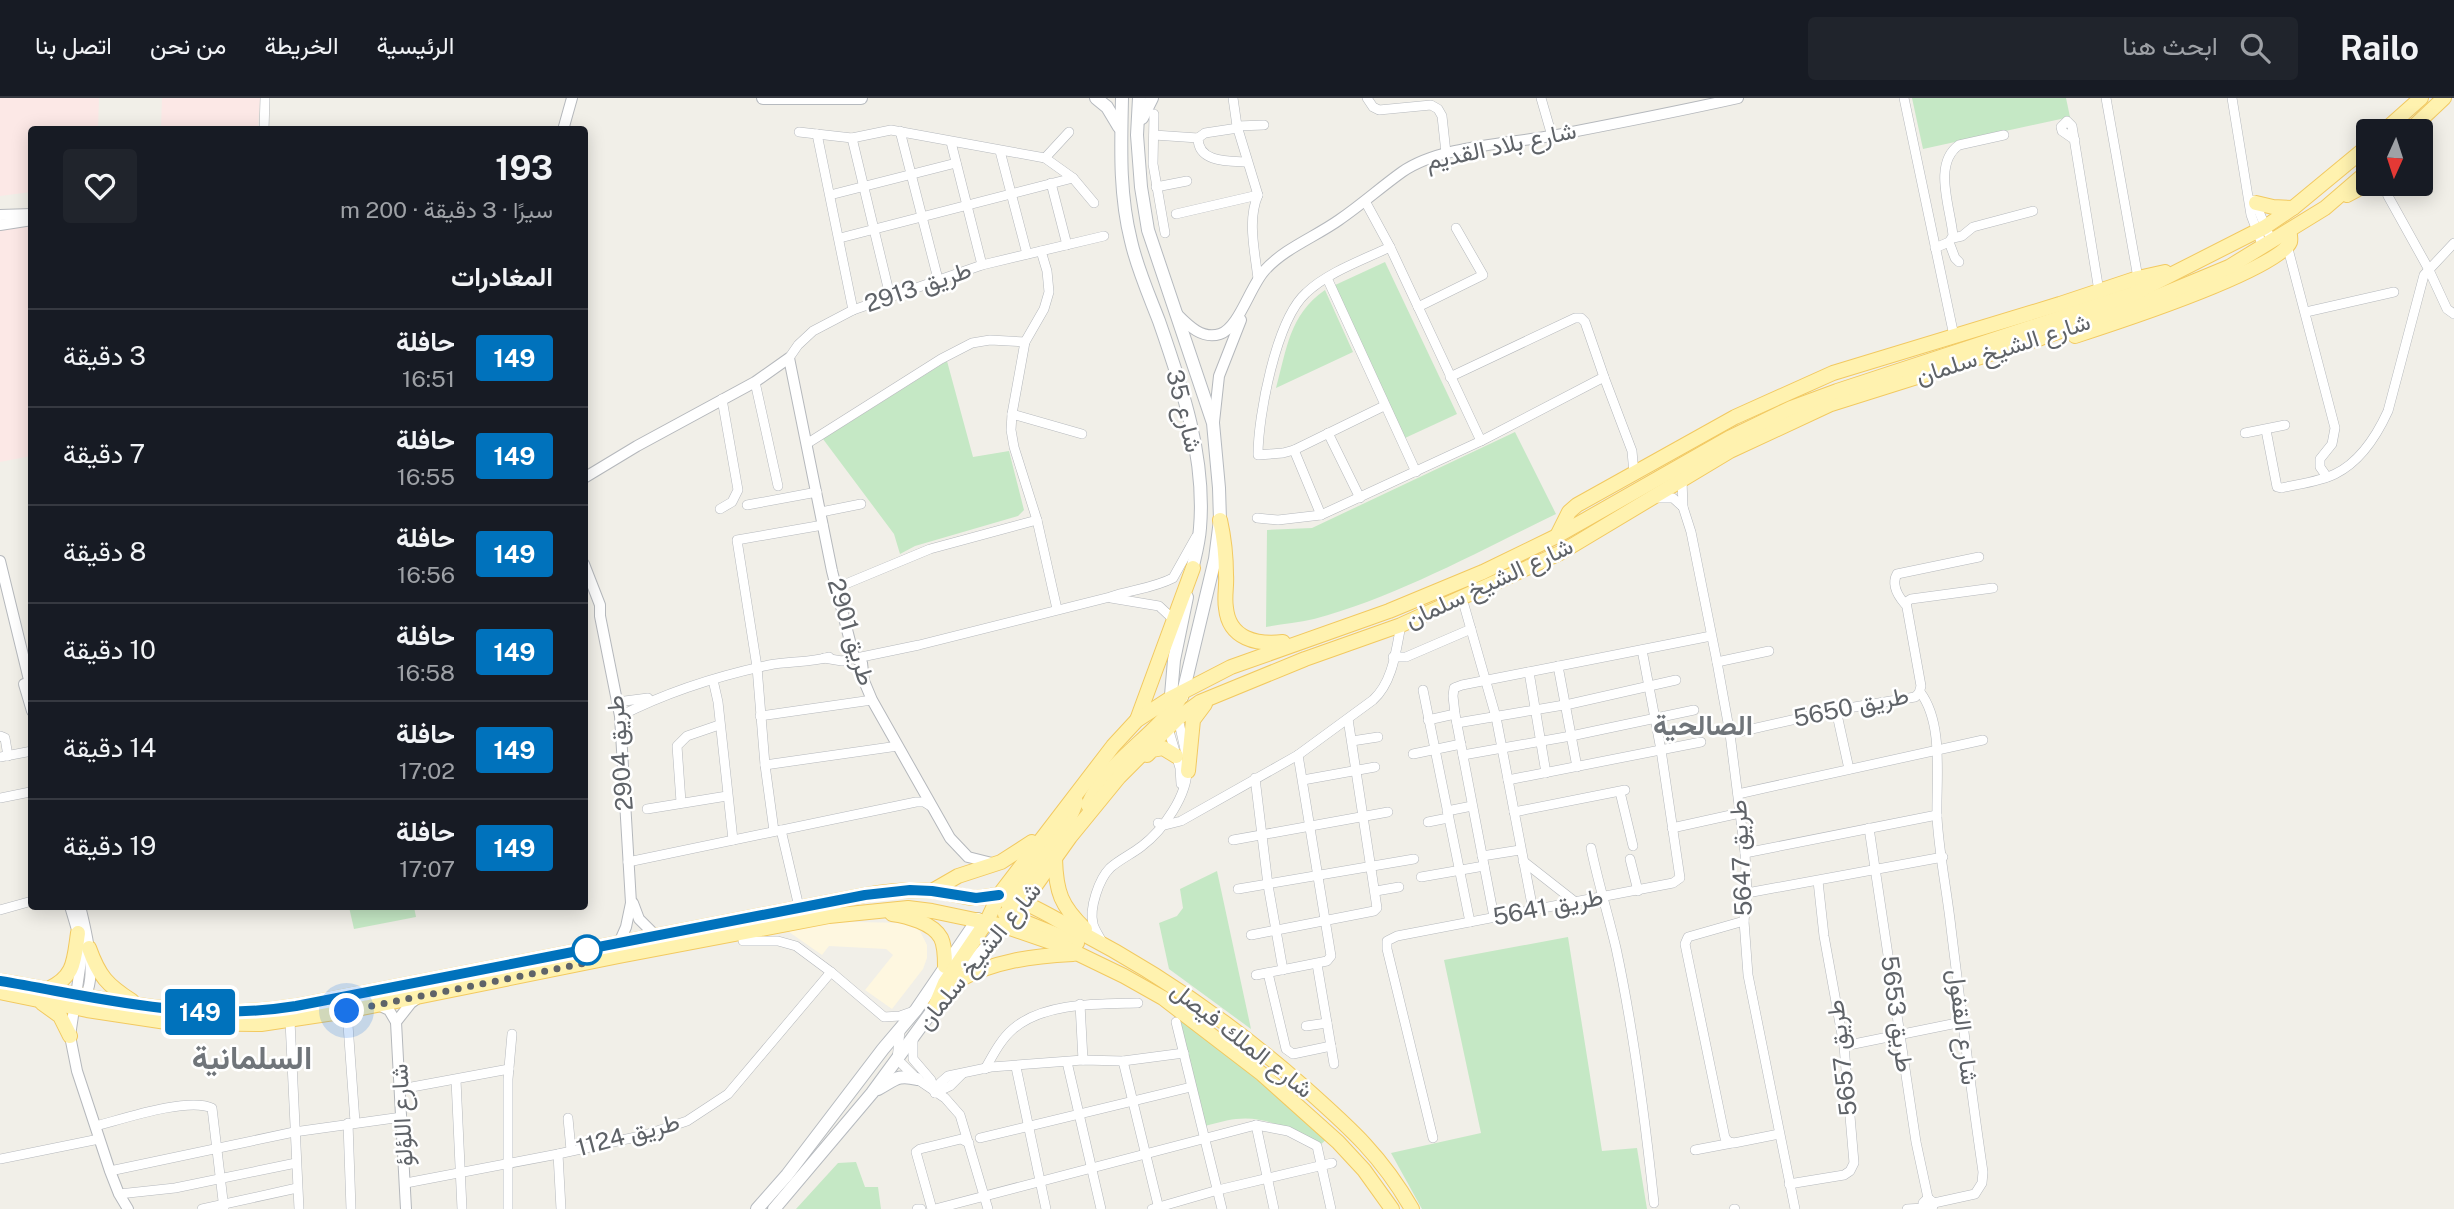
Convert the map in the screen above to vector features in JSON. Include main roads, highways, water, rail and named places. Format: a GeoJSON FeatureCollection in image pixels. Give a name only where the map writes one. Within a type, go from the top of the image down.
{"type":"FeatureCollection","features":[{"type":"Feature","properties":{"kind":"main road"},"geometry":{"type":"LineString","coordinates":[[763,98],[860,98]]}},
{"type":"Feature","properties":{"kind":"main road"},"geometry":{"type":"LineString","coordinates":[[1096,98],[1107,107],[1121,132]]}},
{"type":"Feature","properties":{"kind":"main road","name":"شارع 35"},"geometry":{"type":"LineString","coordinates":[[1122,98],[1121,188],[1125,216],[1131,244],[1178,376],[1194,436],[1200,490],[1200,529],[1174,660],[1174,710]]}},
{"type":"Feature","properties":{"kind":"main road","name":"شارع 35"},"geometry":{"type":"LineString","coordinates":[[1139,98],[1137,135],[1141,187],[1149,230],[1173,310],[1213,424],[1220,520],[1208,593],[1174,710]]}},
{"type":"Feature","properties":{"kind":"main road"},"geometry":{"type":"LineString","coordinates":[[1137,135],[1143,112],[1152,98]]}},
{"type":"Feature","properties":{"kind":"main road"},"geometry":{"type":"LineString","coordinates":[[2397,119],[2421,98]]}},
{"type":"Feature","properties":{"kind":"main road"},"geometry":{"type":"LineString","coordinates":[[2422,119],[2444,98]]}},
{"type":"Feature","properties":{"kind":"main road","name":"شارع الشيخ سلمان"},"geometry":{"type":"LineString","coordinates":[[757,1209],[787,1175],[916,1010],[945,966],[1055,859],[1084,818],[1174,710],[1231,667],[1389,611],[1471,577],[1557,536],[1729,438],[1791,408],[2133,294],[2260,230],[2293,208],[2356,179]]}},
{"type":"Feature","properties":{"kind":"main road"},"geometry":{"type":"LineString","coordinates":[[2161,302],[2237,276],[2265,262],[2288,238],[2325,208],[2356,190]]}},
{"type":"Feature","properties":{"kind":"main road"},"geometry":{"type":"LineString","coordinates":[[2256,203],[2293,208]]}},
{"type":"Feature","properties":{"kind":"main road"},"geometry":{"type":"LineString","coordinates":[[2161,302],[2267,245],[2288,238]]}},
{"type":"Feature","properties":{"kind":"main road"},"geometry":{"type":"LineString","coordinates":[[1557,536],[1569,512],[1577,505],[1735,417],[1833,373],[2138,278],[2183,268]]}},
{"type":"Feature","properties":{"kind":"main road","name":"شارع الشيخ سلمان"},"geometry":{"type":"LineString","coordinates":[[774,1209],[872,1093],[957,981],[1000,910],[1010,880],[1113,746],[1137,720],[1200,702],[1305,659],[1401,625],[1462,598],[1560,553],[1730,451],[1831,404],[1879,390],[1903,391],[2161,302]]}},
{"type":"Feature","properties":{"kind":"main road"},"geometry":{"type":"LineString","coordinates":[[1833,373],[1837,391]]}},
{"type":"Feature","properties":{"kind":"main road"},"geometry":{"type":"LineString","coordinates":[[1220,520],[1225,547],[1226,608],[1238,634],[1256,642],[1270,644],[1309,638]]}},
{"type":"Feature","properties":{"kind":"main road"},"geometry":{"type":"LineString","coordinates":[[1137,720],[1193,568]]}},
{"type":"Feature","properties":{"kind":"main road"},"geometry":{"type":"LineString","coordinates":[[1188,771],[1193,720],[1203,705],[1216,695]]}},
{"type":"Feature","properties":{"kind":"main road"},"geometry":{"type":"LineString","coordinates":[[1084,818],[1092,794],[1101,781],[1174,710]]}},
{"type":"Feature","properties":{"kind":"main road"},"geometry":{"type":"LineString","coordinates":[[1118,777],[1158,748],[1177,756]]}},
{"type":"Feature","properties":{"kind":"main road"},"geometry":{"type":"LineString","coordinates":[[935,1007],[945,983],[1071,817],[1080,791]]}},
{"type":"Feature","properties":{"kind":"main road"},"geometry":{"type":"LineString","coordinates":[[932,891],[958,876],[1019,853],[1050,828]]}},
{"type":"Feature","properties":{"kind":"main road"},"geometry":{"type":"LineString","coordinates":[[1055,859],[1057,888],[1061,900],[1073,917],[1101,944]]}},
{"type":"Feature","properties":{"kind":"main road"},"geometry":{"type":"LineString","coordinates":[[0,992],[208,1013],[276,1009],[887,892],[932,891],[976,898],[1110,957],[1141,966]]}},
{"type":"Feature","properties":{"kind":"main road"},"geometry":{"type":"LineString","coordinates":[[855,913],[871,902],[899,897],[931,898],[1000,910]]}},
{"type":"Feature","properties":{"kind":"main road"},"geometry":{"type":"LineString","coordinates":[[0,981],[47,989],[173,1023],[261,1024],[347,1011],[632,953],[855,913],[908,908],[1000,910]]}},
{"type":"Feature","properties":{"kind":"main road","name":"شارع الملك فيصل"},"geometry":{"type":"LineString","coordinates":[[1000,910],[1101,944],[1214,1013],[1274,1060],[1351,1127],[1380,1159],[1412,1209]]}},
{"type":"Feature","properties":{"kind":"main road","name":"شارع الملك فيصل"},"geometry":{"type":"LineString","coordinates":[[1000,910],[1163,998],[1262,1074],[1338,1142],[1364,1170],[1392,1209]]}},
{"type":"Feature","properties":{"kind":"main road"},"geometry":{"type":"LineString","coordinates":[[880,912],[905,916],[934,930],[941,937],[945,966]]}},
{"type":"Feature","properties":{"kind":"main road"},"geometry":{"type":"LineString","coordinates":[[47,989],[61,983],[71,970],[78,933]]}},
{"type":"Feature","properties":{"kind":"main road"},"geometry":{"type":"LineString","coordinates":[[89,948],[107,984],[139,1005]]}},
{"type":"Feature","properties":{"kind":"main road"},"geometry":{"type":"LineString","coordinates":[[957,981],[974,972],[1008,961],[1037,955],[1079,954]]}},
{"type":"Feature","properties":{"kind":"main road"},"geometry":{"type":"LineString","coordinates":[[25,995],[51,1008],[60,1016],[70,1036]]}},
{"type":"Feature","properties":{"kind":"main road"},"geometry":{"type":"LineString","coordinates":[[872,1093],[892,1079],[904,1075],[917,1079]]}},
{"type":"Feature","properties":{"kind":"district","name":"الصالحية"},"geometry":{"type":"Point","coordinates":[1703,725]}},
{"type":"Feature","properties":{"kind":"district","name":"السلمانية"},"geometry":{"type":"Point","coordinates":[252,1058]}}]}
